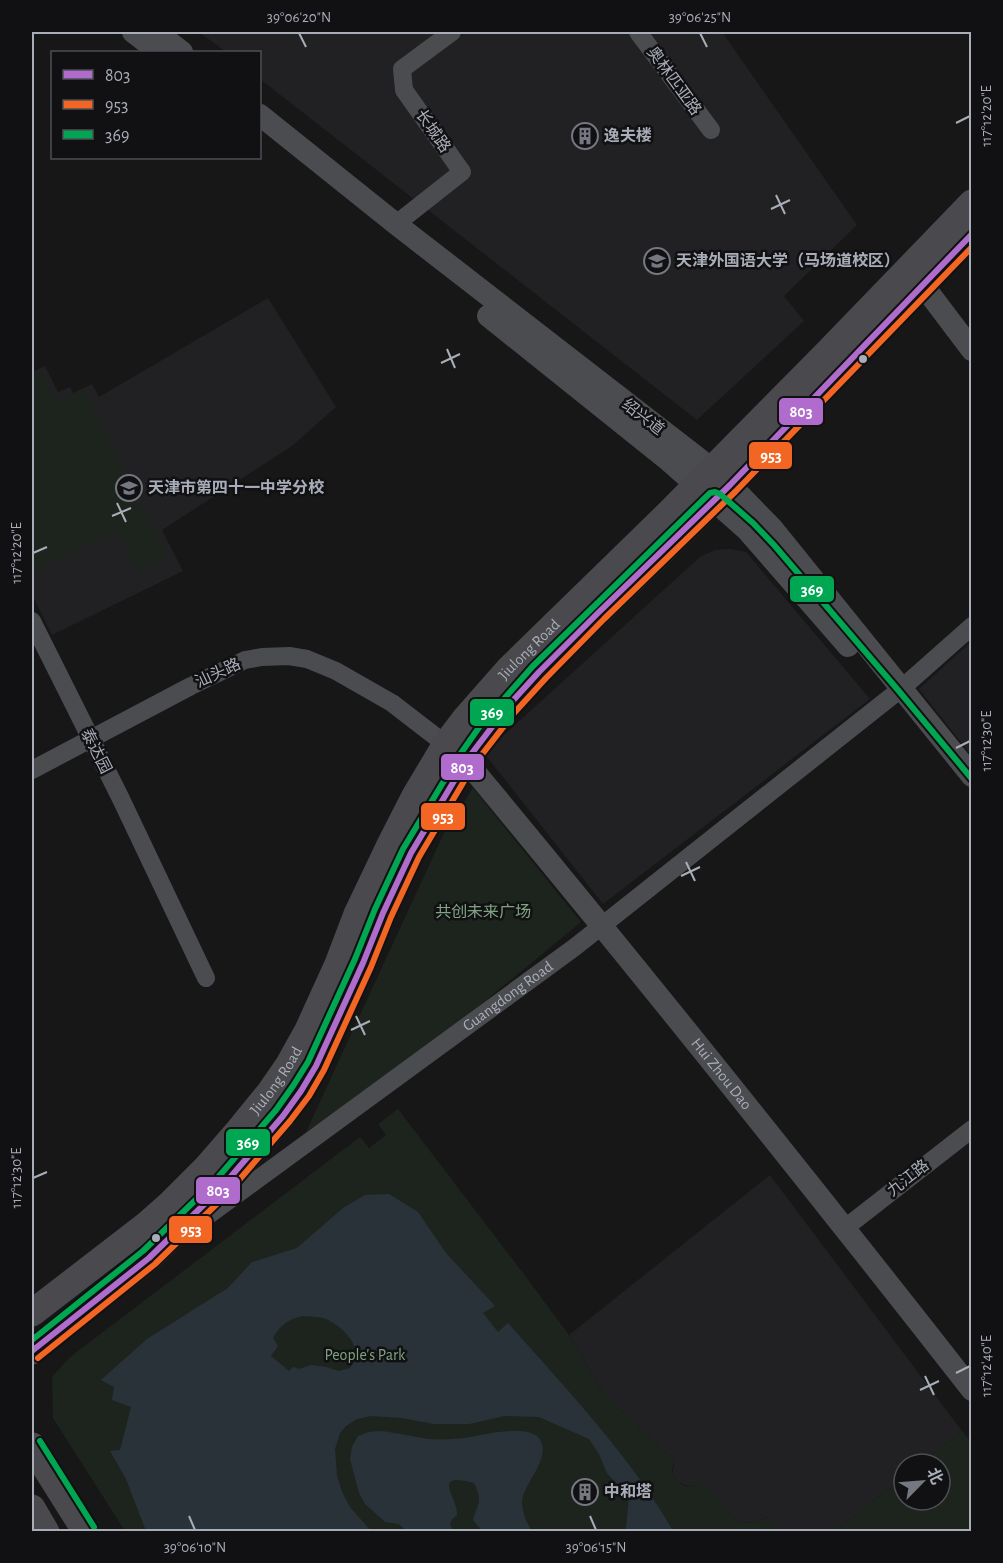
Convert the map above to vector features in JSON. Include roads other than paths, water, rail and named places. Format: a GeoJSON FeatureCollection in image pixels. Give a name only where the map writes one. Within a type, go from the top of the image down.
{"type":"FeatureCollection","features":[{"type":"Feature","properties":{"kind":"main road","name":"Jiulong Road"},"geometry":{"type":"LineString","coordinates":[[32,1313],[145,1226],[171,1203],[206,1168],[270,1092],[308,1030],[338,964],[357,914],[415,795],[456,752],[487,732],[539,672],[713,485],[916,276],[972,203]]}},
{"type":"Feature","properties":{"kind":"main road","name":"Jiulong Road"},"geometry":{"type":"LineString","coordinates":[[916,276],[972,233]]}},
{"type":"Feature","properties":{"kind":"main road","name":"Jiulong Road"},"geometry":{"type":"LineString","coordinates":[[149,1258],[221,1188],[255,1150],[301,1091],[316,1066],[341,1012],[411,853],[451,785],[456,752]]}},
{"type":"Feature","properties":{"kind":"main road","name":"Guangdong Road"},"geometry":{"type":"LineString","coordinates":[[32,1351],[149,1258]]}},
{"type":"Feature","properties":{"kind":"main road"},"geometry":{"type":"LineString","coordinates":[[32,1446],[86,1532]]}},
{"type":"Feature","properties":{"kind":"main road"},"geometry":{"type":"LineString","coordinates":[[32,1508],[46,1532]]}},
{"type":"Feature","properties":{"kind":"street"},"geometry":{"type":"LineString","coordinates":[[133,32],[158,51]]}},
{"type":"Feature","properties":{"kind":"street"},"geometry":{"type":"LineString","coordinates":[[156,32],[181,51]]}},
{"type":"Feature","properties":{"kind":"street","name":"长城路"},"geometry":{"type":"LineString","coordinates":[[396,224],[462,172],[404,90],[402,69],[452,32]]}},
{"type":"Feature","properties":{"kind":"street","name":"奥林匹亚路"},"geometry":{"type":"LineString","coordinates":[[638,32],[711,130]]}},
{"type":"Feature","properties":{"kind":"street","name":"绍兴道"},"geometry":{"type":"LineString","coordinates":[[261,116],[713,485],[747,530],[972,776]]}},
{"type":"Feature","properties":{"kind":"street","name":"绍兴道"},"geometry":{"type":"LineString","coordinates":[[261,135],[669,461],[713,485]]}},
{"type":"Feature","properties":{"kind":"street"},"geometry":{"type":"LineString","coordinates":[[916,276],[972,350]]}},
{"type":"Feature","properties":{"kind":"street","name":"泰达园"},"geometry":{"type":"LineString","coordinates":[[32,621],[121,799],[206,978]]}},
{"type":"Feature","properties":{"kind":"street","name":"Guangdong Road"},"geometry":{"type":"LineString","coordinates":[[149,1258],[575,947],[896,692],[972,626]]}},
{"type":"Feature","properties":{"kind":"street","name":"汕头路"},"geometry":{"type":"LineString","coordinates":[[32,770],[191,686],[245,660],[262,657],[289,656],[307,659],[336,671],[392,703],[456,752]]}},
{"type":"Feature","properties":{"kind":"street","name":"绍兴道"},"geometry":{"type":"LineString","coordinates":[[896,692],[972,794]]}},
{"type":"Feature","properties":{"kind":"street","name":"Hui Zhou Dao"},"geometry":{"type":"LineString","coordinates":[[456,752],[602,925],[972,1390]]}},
{"type":"Feature","properties":{"kind":"street","name":"九江路"},"geometry":{"type":"LineString","coordinates":[[845,1228],[972,1129]]}},
{"type":"Feature","properties":{"kind":"place","name":"逸夫楼"},"geometry":{"type":"Point","coordinates":[585,136]}},
{"type":"Feature","properties":{"kind":"place","name":"天津外国语大学（马场道校区）"},"geometry":{"type":"Point","coordinates":[657,261]}},
{"type":"Feature","properties":{"kind":"place","name":"天津市第四十一中学分校"},"geometry":{"type":"Point","coordinates":[129,488]}},
{"type":"Feature","properties":{"kind":"place","name":"中和塔"},"geometry":{"type":"Point","coordinates":[585,1492]}},
{"type":"Feature","properties":{"kind":"park label","name":"共创未来广场"},"geometry":{"type":"Point","coordinates":[483,912]}},
{"type":"Feature","properties":{"kind":"park label","name":"People's Park"},"geometry":{"type":"Point","coordinates":[365,1355]}}]}
